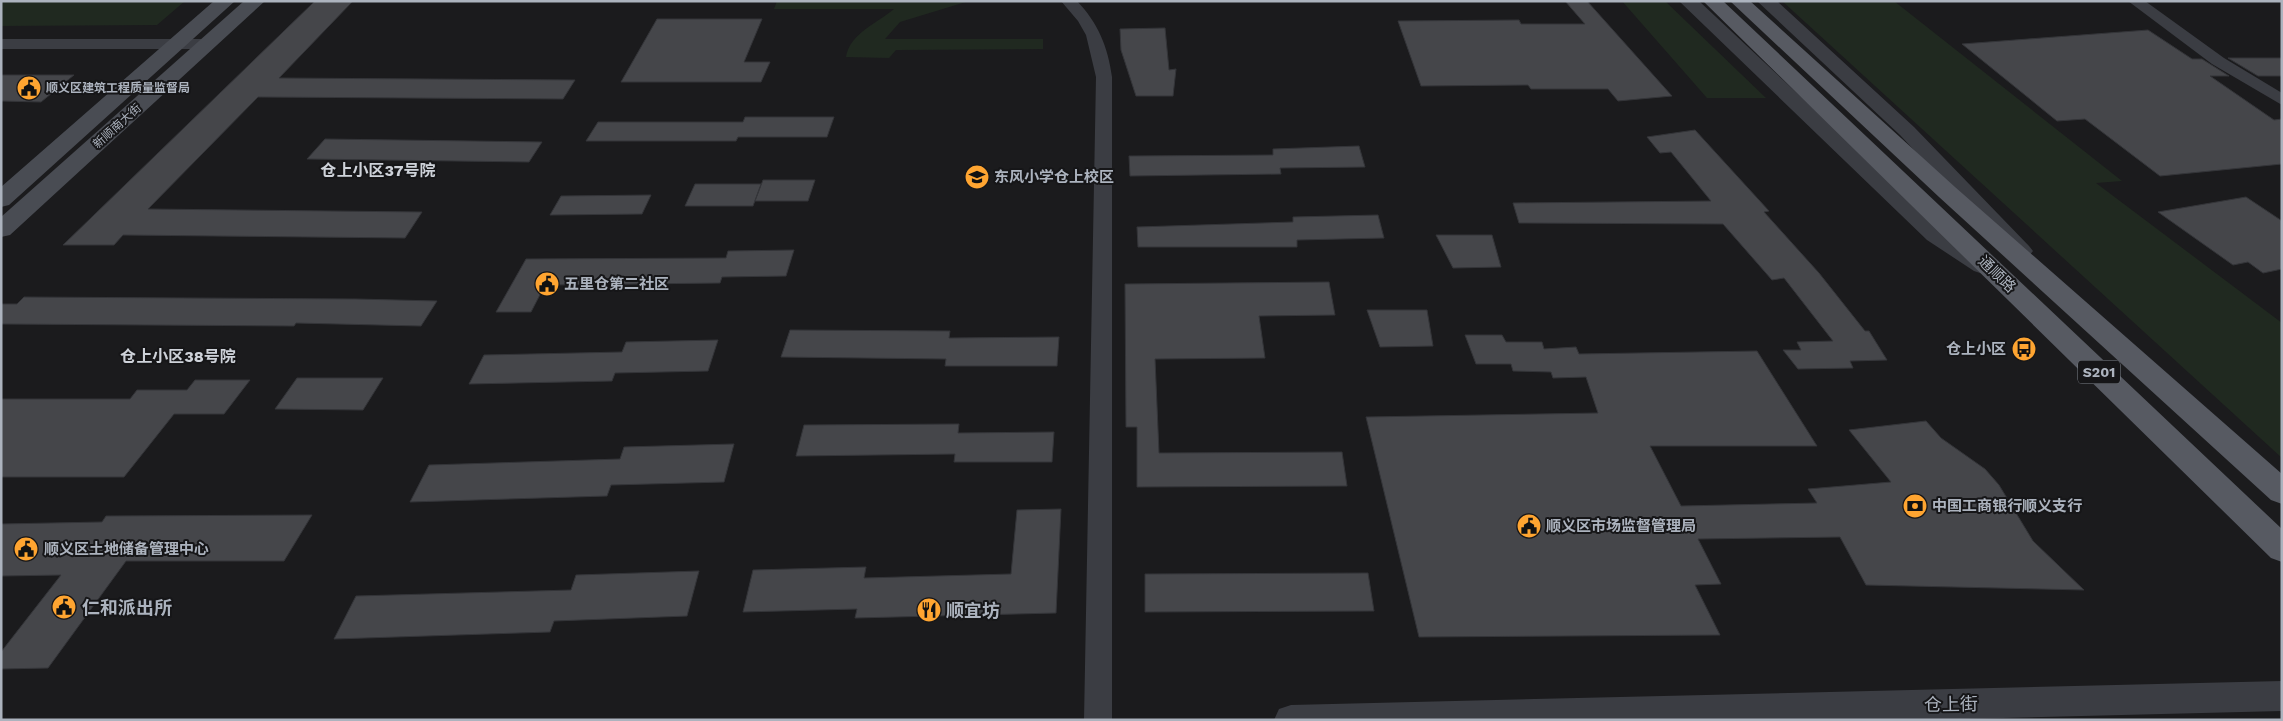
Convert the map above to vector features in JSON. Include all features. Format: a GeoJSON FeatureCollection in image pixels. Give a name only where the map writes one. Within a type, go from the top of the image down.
{"type":"FeatureCollection","features":[{"type":"Feature","properties":{"kind":"main road","name":"新顺南大街"},"geometry":{"type":"LineString","coordinates":[[1,200],[226,1]]}},
{"type":"Feature","properties":{"kind":"main road","name":"新顺南大街"},"geometry":{"type":"LineString","coordinates":[[1,230],[256,1]]}},
{"type":"Feature","properties":{"kind":"main road","name":"通顺路"},"geometry":{"type":"LineString","coordinates":[[1712,1],[2282,549]]}},
{"type":"Feature","properties":{"kind":"main road","name":"通顺路"},"geometry":{"type":"LineString","coordinates":[[1739,1],[1947,192],[2282,492]]}},
{"type":"Feature","properties":{"kind":"street"},"geometry":{"type":"LineString","coordinates":[[1068,1],[1094,32],[1101,52],[1104,77],[1098,720]]}},
{"type":"Feature","properties":{"kind":"street"},"geometry":{"type":"LineString","coordinates":[[1688,1],[1936,235],[2001,278]]}},
{"type":"Feature","properties":{"kind":"street"},"geometry":{"type":"LineString","coordinates":[[1766,1],[1907,131],[2015,242],[2038,273]]}},
{"type":"Feature","properties":{"kind":"street"},"geometry":{"type":"LineString","coordinates":[[2135,1],[2218,61],[2282,100]]}},
{"type":"Feature","properties":{"kind":"street"},"geometry":{"type":"LineString","coordinates":[[1,44],[208,44]]}},
{"type":"Feature","properties":{"kind":"street","name":"仓上街"},"geometry":{"type":"LineString","coordinates":[[1291,720],[2282,696]]}},
{"type":"Feature","properties":{"kind":"shaded area"},"geometry":{"type":"Polygon","coordinates":[[[1,1],[185,1],[157,25],[1,26],[1,1]]]}},
{"type":"Feature","properties":{"kind":"shaded area"},"geometry":{"type":"Polygon","coordinates":[[[777,1],[969,1],[900,22],[885,39],[1043,39],[1043,49],[896,50],[889,58],[846,57],[853,41],[859,35],[894,9],[774,9],[777,1]]]}},
{"type":"Feature","properties":{"kind":"shaded area"},"geometry":{"type":"Polygon","coordinates":[[[1622,1],[1665,1],[1766,98],[1707,98],[1622,1]]]}},
{"type":"Feature","properties":{"kind":"shaded area"},"geometry":{"type":"Polygon","coordinates":[[[1782,1],[1894,1],[2122,181],[2096,183],[2282,323],[2282,458],[1782,1]]]}},
{"type":"Feature","properties":{"kind":"building"},"geometry":{"type":"Polygon","coordinates":[[[315,1],[353,1],[279,78],[575,80],[563,99],[258,97],[148,209],[422,212],[405,238],[123,235],[114,245],[63,245],[315,1]]]}},
{"type":"Feature","properties":{"kind":"building"},"geometry":{"type":"Polygon","coordinates":[[[1565,1],[1587,1],[1672,96],[1618,101],[1608,89],[1531,89],[1528,85],[1421,86],[1398,21],[1519,20],[1521,24],[1585,24],[1565,1]]]}},
{"type":"Feature","properties":{"kind":"building"},"geometry":{"type":"Polygon","coordinates":[[[657,19],[762,19],[744,62],[770,62],[761,82],[621,82],[657,19]]]}},
{"type":"Feature","properties":{"kind":"building"},"geometry":{"type":"Polygon","coordinates":[[[1165,28],[1169,70],[1176,69],[1173,96],[1136,96],[1121,50],[1120,29],[1165,28]]]}},
{"type":"Feature","properties":{"kind":"building"},"geometry":{"type":"Polygon","coordinates":[[[2148,30],[2192,59],[2202,59],[2229,76],[2210,76],[2274,120],[2282,119],[2282,164],[2160,176],[2085,119],[2057,121],[1962,44],[2148,30]]]}},
{"type":"Feature","properties":{"kind":"building"},"geometry":{"type":"Polygon","coordinates":[[[2228,58],[2282,58],[2282,76],[2258,76],[2228,58]]]}},
{"type":"Feature","properties":{"kind":"building","name":"顺义区建筑工程质量监督局"},"geometry":{"type":"Polygon","coordinates":[[[1,75],[74,75],[41,102],[1,101],[1,75]]]}},
{"type":"Feature","properties":{"kind":"building"},"geometry":{"type":"Polygon","coordinates":[[[745,117],[834,117],[827,137],[738,137],[736,141],[586,141],[598,122],[743,122],[745,117]]]}},
{"type":"Feature","properties":{"kind":"building"},"geometry":{"type":"Polygon","coordinates":[[[1695,130],[1769,211],[1764,212],[1819,273],[1865,331],[1869,331],[1887,360],[1850,361],[1853,368],[1798,369],[1783,350],[1801,350],[1797,342],[1833,341],[1784,278],[1772,280],[1723,224],[1519,223],[1513,203],[1711,201],[1671,152],[1660,153],[1647,137],[1695,130]]]}},
{"type":"Feature","properties":{"kind":"building"},"geometry":{"type":"Polygon","coordinates":[[[325,139],[542,142],[529,162],[307,159],[325,139]]]}},
{"type":"Feature","properties":{"kind":"building"},"geometry":{"type":"Polygon","coordinates":[[[1359,146],[1365,167],[1280,168],[1281,174],[1130,176],[1129,156],[1273,155],[1273,149],[1359,146]]]}},
{"type":"Feature","properties":{"kind":"building"},"geometry":{"type":"Polygon","coordinates":[[[763,180],[815,180],[808,201],[755,201],[763,180]]]}},
{"type":"Feature","properties":{"kind":"building"},"geometry":{"type":"Polygon","coordinates":[[[695,184],[761,184],[753,206],[685,206],[695,184]]]}},
{"type":"Feature","properties":{"kind":"building"},"geometry":{"type":"Polygon","coordinates":[[[651,195],[642,214],[550,215],[561,196],[651,195]]]}},
{"type":"Feature","properties":{"kind":"building"},"geometry":{"type":"Polygon","coordinates":[[[2246,197],[2282,221],[2282,269],[2263,273],[2248,262],[2233,265],[2158,212],[2246,197]]]}},
{"type":"Feature","properties":{"kind":"building"},"geometry":{"type":"Polygon","coordinates":[[[1378,215],[1384,238],[1297,240],[1297,247],[1138,247],[1137,227],[1293,222],[1293,217],[1378,215]]]}},
{"type":"Feature","properties":{"kind":"building"},"geometry":{"type":"Polygon","coordinates":[[[1436,235],[1492,235],[1501,267],[1453,268],[1436,235]]]}},
{"type":"Feature","properties":{"kind":"building"},"geometry":{"type":"Polygon","coordinates":[[[794,250],[786,276],[722,277],[720,283],[545,285],[531,312],[496,312],[526,259],[726,258],[728,251],[794,250]]]}},
{"type":"Feature","properties":{"kind":"building"},"geometry":{"type":"Polygon","coordinates":[[[1329,282],[1335,315],[1259,316],[1265,358],[1155,359],[1159,453],[1342,452],[1347,486],[1137,487],[1137,427],[1126,427],[1125,284],[1329,282]]]}},
{"type":"Feature","properties":{"kind":"building"},"geometry":{"type":"Polygon","coordinates":[[[24,297],[437,301],[421,326],[296,323],[294,326],[1,324],[1,304],[17,304],[24,297]]]}},
{"type":"Feature","properties":{"kind":"building"},"geometry":{"type":"Polygon","coordinates":[[[1367,310],[1427,310],[1433,346],[1380,347],[1367,310]]]}},
{"type":"Feature","properties":{"kind":"building"},"geometry":{"type":"Polygon","coordinates":[[[790,330],[950,331],[949,338],[1059,337],[1057,366],[945,366],[946,359],[781,357],[790,330]]]}},
{"type":"Feature","properties":{"kind":"building"},"geometry":{"type":"Polygon","coordinates":[[[1465,335],[1502,335],[1506,342],[1542,342],[1544,349],[1576,347],[1579,354],[1757,351],[1817,446],[1650,446],[1681,506],[1817,503],[1808,489],[1891,482],[1849,430],[1926,421],[1941,438],[1985,469],[1999,485],[2033,541],[2084,590],[1866,585],[1840,537],[1698,539],[1721,584],[1695,585],[1720,635],[1419,637],[1366,417],[1598,413],[1586,377],[1553,378],[1551,372],[1513,371],[1511,364],[1476,364],[1465,335]]]}},
{"type":"Feature","properties":{"kind":"building"},"geometry":{"type":"Polygon","coordinates":[[[718,340],[708,371],[615,373],[612,381],[469,384],[484,355],[622,352],[626,342],[718,340]]]}},
{"type":"Feature","properties":{"kind":"building"},"geometry":{"type":"Polygon","coordinates":[[[297,378],[383,378],[363,410],[275,409],[297,378]]]}},
{"type":"Feature","properties":{"kind":"building"},"geometry":{"type":"Polygon","coordinates":[[[195,380],[250,380],[224,414],[174,414],[124,477],[1,477],[1,399],[130,399],[137,390],[187,390],[195,380]]]}},
{"type":"Feature","properties":{"kind":"building"},"geometry":{"type":"Polygon","coordinates":[[[959,424],[958,433],[1054,432],[1052,462],[954,462],[955,454],[796,456],[804,425],[959,424]]]}},
{"type":"Feature","properties":{"kind":"building"},"geometry":{"type":"Polygon","coordinates":[[[734,444],[724,482],[611,485],[607,496],[410,502],[429,465],[620,459],[624,447],[734,444]]]}},
{"type":"Feature","properties":{"kind":"building"},"geometry":{"type":"Polygon","coordinates":[[[1061,509],[1056,613],[855,618],[857,609],[743,612],[753,570],[866,567],[864,578],[1011,574],[1017,510],[1061,509]]]}},
{"type":"Feature","properties":{"kind":"building","name":"仁和派出所"},"geometry":{"type":"Polygon","coordinates":[[[312,515],[284,561],[126,561],[48,668],[1,669],[1,652],[61,575],[1,576],[1,524],[102,522],[106,516],[312,515]]]}},
{"type":"Feature","properties":{"kind":"building"},"geometry":{"type":"Polygon","coordinates":[[[699,571],[687,616],[554,621],[550,632],[334,639],[356,596],[571,590],[576,575],[699,571]]]}},
{"type":"Feature","properties":{"kind":"building"},"geometry":{"type":"Polygon","coordinates":[[[1368,573],[1374,611],[1145,612],[1145,574],[1368,573]]]}},
{"type":"Feature","properties":{"kind":"place","name":"顺义区建筑工程质量监督局"},"geometry":{"type":"Point","coordinates":[29,88]}},
{"type":"Feature","properties":{"kind":"place","name":"东风小学仓上校区"},"geometry":{"type":"Point","coordinates":[977,177]}},
{"type":"Feature","properties":{"kind":"place","name":"五里仓第二社区"},"geometry":{"type":"Point","coordinates":[547,284]}},
{"type":"Feature","properties":{"kind":"place","name":"仓上小区"},"geometry":{"type":"Point","coordinates":[2024,349]}},
{"type":"Feature","properties":{"kind":"place","name":"中国工商银行顺义支行"},"geometry":{"type":"Point","coordinates":[1915,506]}},
{"type":"Feature","properties":{"kind":"place","name":"顺义区市场监督管理局"},"geometry":{"type":"Point","coordinates":[1529,526]}},
{"type":"Feature","properties":{"kind":"place","name":"顺义区土地储备管理中心"},"geometry":{"type":"Point","coordinates":[26,549]}},
{"type":"Feature","properties":{"kind":"place","name":"仁和派出所"},"geometry":{"type":"Point","coordinates":[64,607]}},
{"type":"Feature","properties":{"kind":"place","name":"顺宜坊"},"geometry":{"type":"Point","coordinates":[929,610]}},
{"type":"Feature","properties":{"kind":"district","name":"仓上小区37号院"},"geometry":{"type":"Point","coordinates":[378,170]}},
{"type":"Feature","properties":{"kind":"district","name":"仓上小区38号院"},"geometry":{"type":"Point","coordinates":[178,356]}}]}
